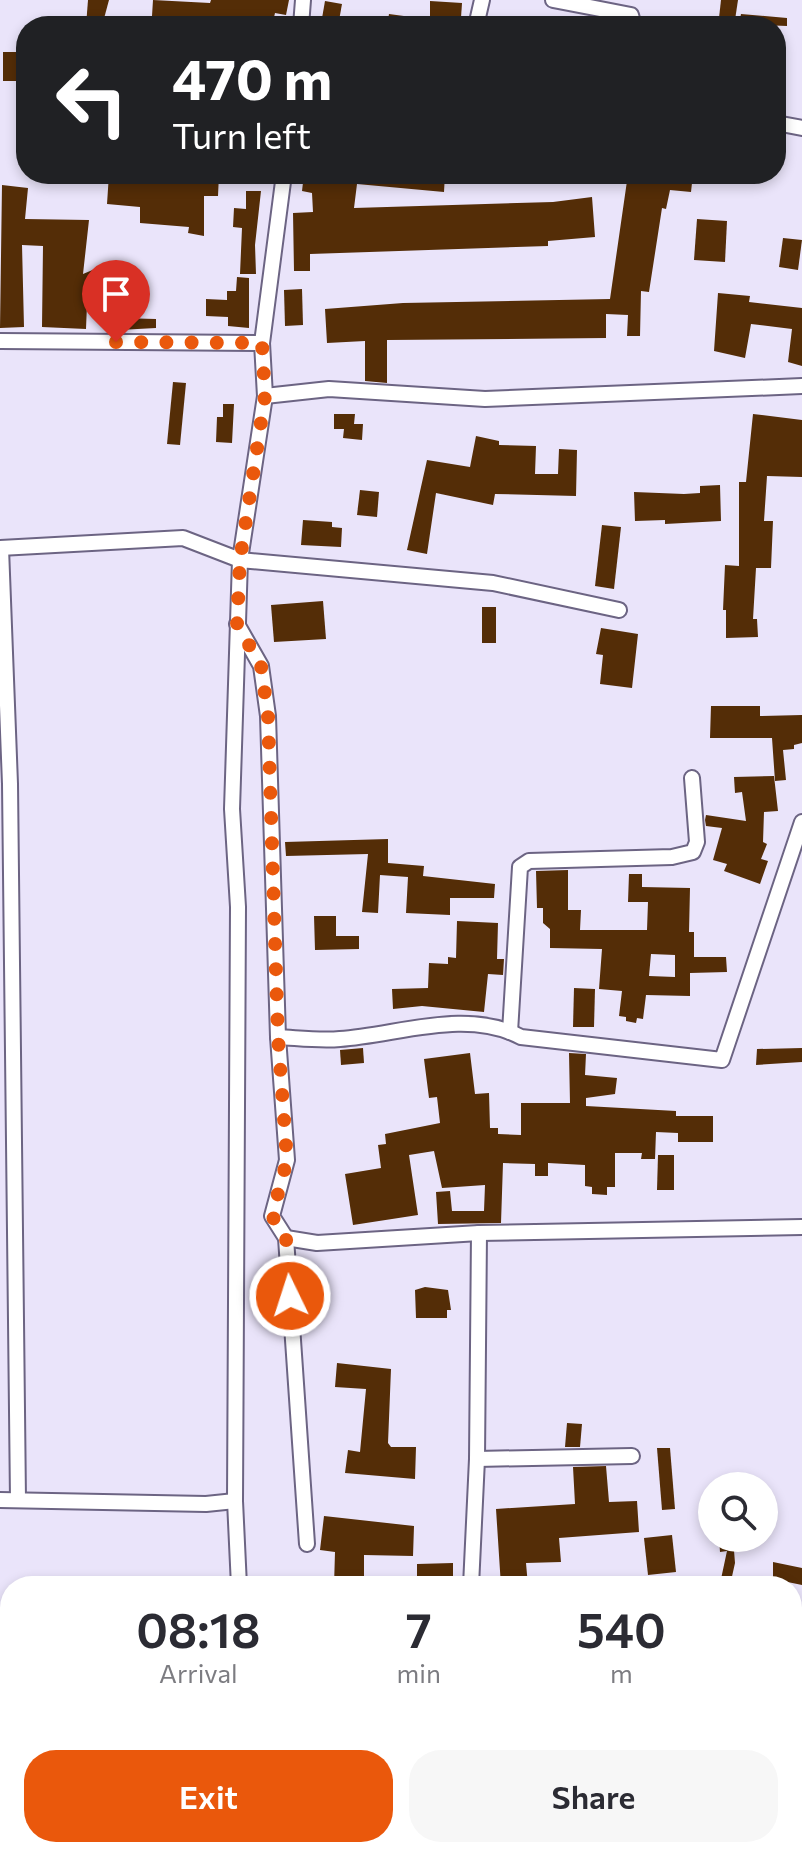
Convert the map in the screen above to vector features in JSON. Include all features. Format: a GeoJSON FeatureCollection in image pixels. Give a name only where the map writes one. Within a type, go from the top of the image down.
{"type":"FeatureCollection","features":[{"type":"Feature","properties":{"kind":"street"},"geometry":{"type":"LineString","coordinates":[[553,0],[631,16]]}},
{"type":"Feature","properties":{"kind":"street"},"geometry":{"type":"LineString","coordinates":[[239,1576],[235,1501],[238,907],[232,809],[237,624],[240,560],[265,396],[262,343],[283,184]]}},
{"type":"Feature","properties":{"kind":"street"},"geometry":{"type":"LineString","coordinates":[[0,341],[262,343]]}},
{"type":"Feature","properties":{"kind":"street"},"geometry":{"type":"LineString","coordinates":[[265,396],[329,389],[485,399],[802,386]]}},
{"type":"Feature","properties":{"kind":"street"},"geometry":{"type":"LineString","coordinates":[[18,1500],[8,1326],[5,742],[0,548],[183,538],[240,560],[493,583],[619,610]]}},
{"type":"Feature","properties":{"kind":"street"},"geometry":{"type":"LineString","coordinates":[[237,624],[261,666],[268,716],[278,1037],[287,1160],[272,1216],[286,1238],[307,1544]]}},
{"type":"Feature","properties":{"kind":"street"},"geometry":{"type":"LineString","coordinates":[[510,1032],[520,867],[529,861],[672,857],[693,852],[697,842],[692,778]]}},
{"type":"Feature","properties":{"kind":"street"},"geometry":{"type":"LineString","coordinates":[[278,1037],[338,1040],[434,1026],[499,1026],[521,1037],[722,1060],[802,822]]}},
{"type":"Feature","properties":{"kind":"street"},"geometry":{"type":"LineString","coordinates":[[286,1238],[317,1243],[479,1233],[802,1227]]}},
{"type":"Feature","properties":{"kind":"street"},"geometry":{"type":"LineString","coordinates":[[471,1576],[477,1459],[479,1233]]}},
{"type":"Feature","properties":{"kind":"street"},"geometry":{"type":"LineString","coordinates":[[477,1459],[632,1456]]}},
{"type":"Feature","properties":{"kind":"street"},"geometry":{"type":"LineString","coordinates":[[0,1500],[206,1504],[235,1501]]}},
{"type":"Feature","properties":{"kind":"building"},"geometry":{"type":"Polygon","coordinates":[[[88,0],[109,0],[105,16],[87,16],[88,0]]]}},
{"type":"Feature","properties":{"kind":"building"},"geometry":{"type":"Polygon","coordinates":[[[153,0],[210,3],[211,0],[289,0],[286,15],[152,16],[153,0]]]}},
{"type":"Feature","properties":{"kind":"building"},"geometry":{"type":"Polygon","coordinates":[[[721,0],[738,0],[736,16],[719,16],[721,0]]]}},
{"type":"Feature","properties":{"kind":"building"},"geometry":{"type":"Polygon","coordinates":[[[325,1],[342,4],[340,16],[322,16],[325,1]]]}},
{"type":"Feature","properties":{"kind":"building"},"geometry":{"type":"Polygon","coordinates":[[[430,1],[462,3],[461,16],[430,16],[430,1]]]}},
{"type":"Feature","properties":{"kind":"building"},"geometry":{"type":"Polygon","coordinates":[[[3,52],[16,52],[16,81],[3,81],[3,52]]]}},
{"type":"Feature","properties":{"kind":"building"},"geometry":{"type":"Polygon","coordinates":[[[108,184],[219,184],[218,196],[204,196],[204,236],[188,233],[189,227],[140,223],[140,207],[107,204],[108,184]]]}},
{"type":"Feature","properties":{"kind":"building"},"geometry":{"type":"Polygon","coordinates":[[[303,184],[357,184],[354,208],[553,202],[592,197],[595,237],[548,241],[548,246],[310,254],[310,271],[294,271],[293,213],[313,212],[312,193],[302,191],[303,184]]]}},
{"type":"Feature","properties":{"kind":"building"},"geometry":{"type":"Polygon","coordinates":[[[357,184],[444,184],[444,192],[357,184]]]}},
{"type":"Feature","properties":{"kind":"building"},"geometry":{"type":"Polygon","coordinates":[[[627,184],[692,184],[691,192],[670,190],[666,209],[662,208],[649,292],[641,291],[640,336],[627,336],[628,315],[606,314],[606,338],[387,340],[387,383],[365,381],[365,341],[327,343],[325,309],[403,303],[610,299],[627,184]]]}},
{"type":"Feature","properties":{"kind":"building"},"geometry":{"type":"Polygon","coordinates":[[[2,185],[28,188],[25,219],[89,220],[83,274],[102,266],[100,301],[87,304],[86,329],[42,327],[43,246],[22,245],[24,327],[0,328],[2,185]]]}},
{"type":"Feature","properties":{"kind":"building"},"geometry":{"type":"Polygon","coordinates":[[[246,191],[261,191],[255,245],[256,274],[240,274],[242,228],[233,227],[234,208],[246,209],[246,191]]]}},
{"type":"Feature","properties":{"kind":"building"},"geometry":{"type":"Polygon","coordinates":[[[697,219],[727,221],[725,262],[694,260],[697,219]]]}},
{"type":"Feature","properties":{"kind":"building"},"geometry":{"type":"Polygon","coordinates":[[[783,238],[802,240],[798,270],[779,267],[783,238]]]}},
{"type":"Feature","properties":{"kind":"building"},"geometry":{"type":"Polygon","coordinates":[[[237,277],[249,278],[249,328],[228,326],[228,317],[206,316],[206,299],[227,300],[227,291],[236,291],[237,277]]]}},
{"type":"Feature","properties":{"kind":"building"},"geometry":{"type":"Polygon","coordinates":[[[302,289],[303,325],[285,326],[284,290],[302,289]]]}},
{"type":"Feature","properties":{"kind":"building"},"geometry":{"type":"Polygon","coordinates":[[[718,293],[750,296],[749,302],[802,308],[802,366],[788,362],[792,329],[751,324],[745,358],[714,351],[718,293]]]}},
{"type":"Feature","properties":{"kind":"building"},"geometry":{"type":"Polygon","coordinates":[[[119,318],[156,319],[156,328],[119,330],[119,318]]]}},
{"type":"Feature","properties":{"kind":"building"},"geometry":{"type":"Polygon","coordinates":[[[173,382],[186,383],[180,445],[167,444],[173,382]]]}},
{"type":"Feature","properties":{"kind":"building"},"geometry":{"type":"Polygon","coordinates":[[[223,404],[234,404],[232,443],[216,442],[217,417],[223,417],[223,404]]]}},
{"type":"Feature","properties":{"kind":"building"},"geometry":{"type":"Polygon","coordinates":[[[334,414],[355,414],[354,424],[363,424],[362,440],[343,438],[344,429],[334,429],[334,414]]]}},
{"type":"Feature","properties":{"kind":"building"},"geometry":{"type":"Polygon","coordinates":[[[753,414],[802,420],[802,477],[767,476],[764,521],[773,521],[771,568],[756,568],[753,619],[757,619],[758,637],[726,638],[726,610],[723,610],[725,565],[739,566],[739,482],[746,482],[753,414]]]}},
{"type":"Feature","properties":{"kind":"building"},"geometry":{"type":"Polygon","coordinates":[[[476,436],[499,441],[499,445],[536,446],[535,474],[558,474],[559,449],[577,450],[576,496],[495,494],[493,505],[436,493],[427,554],[407,550],[427,460],[470,467],[476,436]]]}},
{"type":"Feature","properties":{"kind":"building"},"geometry":{"type":"Polygon","coordinates":[[[720,485],[721,521],[665,524],[665,520],[635,521],[634,492],[700,493],[700,486],[720,485]]]}},
{"type":"Feature","properties":{"kind":"building"},"geometry":{"type":"Polygon","coordinates":[[[360,490],[379,492],[377,517],[357,515],[360,490]]]}},
{"type":"Feature","properties":{"kind":"building"},"geometry":{"type":"Polygon","coordinates":[[[303,520],[332,522],[332,527],[342,528],[341,547],[301,545],[303,520]]]}},
{"type":"Feature","properties":{"kind":"building"},"geometry":{"type":"Polygon","coordinates":[[[602,525],[621,527],[614,589],[595,586],[602,525]]]}},
{"type":"Feature","properties":{"kind":"building"},"geometry":{"type":"Polygon","coordinates":[[[323,601],[326,639],[274,642],[271,605],[323,601]]]}},
{"type":"Feature","properties":{"kind":"building"},"geometry":{"type":"Polygon","coordinates":[[[482,607],[496,607],[496,643],[482,643],[482,607]]]}},
{"type":"Feature","properties":{"kind":"building"},"geometry":{"type":"Polygon","coordinates":[[[601,628],[638,634],[632,688],[600,684],[603,655],[596,654],[601,628]]]}},
{"type":"Feature","properties":{"kind":"building"},"geometry":{"type":"Polygon","coordinates":[[[711,706],[760,706],[760,716],[802,715],[802,743],[794,745],[794,749],[783,750],[786,780],[775,781],[772,738],[710,738],[711,706]]]}},
{"type":"Feature","properties":{"kind":"building"},"geometry":{"type":"Polygon","coordinates":[[[774,776],[778,811],[764,812],[763,842],[767,844],[761,859],[768,861],[760,884],[724,871],[727,864],[713,860],[722,828],[706,826],[705,820],[706,815],[746,821],[742,792],[735,793],[734,777],[774,776]]]}},
{"type":"Feature","properties":{"kind":"building"},"geometry":{"type":"Polygon","coordinates":[[[388,839],[388,863],[424,866],[423,876],[495,884],[494,898],[450,898],[450,915],[406,913],[408,877],[380,875],[378,913],[362,912],[368,854],[286,856],[285,842],[388,839]]]}},
{"type":"Feature","properties":{"kind":"building"},"geometry":{"type":"Polygon","coordinates":[[[568,870],[568,910],[581,910],[580,930],[647,930],[648,902],[628,902],[629,874],[642,874],[642,887],[690,888],[689,932],[694,932],[694,957],[726,957],[727,972],[690,973],[690,996],[646,995],[643,1019],[637,1018],[636,1023],[626,1021],[626,1017],[619,1016],[622,991],[599,989],[602,949],[550,948],[550,929],[543,923],[543,908],[537,908],[536,871],[568,870]],[[651,954],[649,976],[675,977],[675,955],[651,954]]]}},
{"type":"Feature","properties":{"kind":"building"},"geometry":{"type":"Polygon","coordinates":[[[314,916],[336,916],[336,936],[359,936],[359,949],[315,950],[314,916]]]}},
{"type":"Feature","properties":{"kind":"building"},"geometry":{"type":"Polygon","coordinates":[[[457,921],[498,923],[497,959],[504,959],[503,975],[488,974],[484,1012],[422,1006],[393,1009],[392,989],[428,988],[429,963],[448,964],[448,957],[456,958],[457,921]]]}},
{"type":"Feature","properties":{"kind":"building"},"geometry":{"type":"Polygon","coordinates":[[[574,988],[595,989],[594,1027],[573,1027],[574,988]]]}},
{"type":"Feature","properties":{"kind":"building"},"geometry":{"type":"Polygon","coordinates":[[[363,1048],[364,1063],[341,1065],[340,1050],[363,1048]]]}},
{"type":"Feature","properties":{"kind":"building"},"geometry":{"type":"Polygon","coordinates":[[[802,1048],[802,1062],[756,1065],[757,1049],[802,1048]]]}},
{"type":"Feature","properties":{"kind":"building"},"geometry":{"type":"Polygon","coordinates":[[[470,1053],[475,1094],[489,1093],[490,1128],[498,1128],[498,1134],[521,1135],[521,1103],[570,1103],[569,1053],[586,1054],[585,1075],[617,1078],[615,1094],[586,1098],[586,1106],[676,1111],[676,1116],[713,1116],[713,1142],[678,1142],[678,1133],[656,1132],[655,1159],[641,1159],[642,1153],[615,1153],[615,1187],[607,1187],[607,1195],[592,1194],[592,1187],[585,1186],[585,1165],[548,1163],[548,1176],[535,1176],[535,1164],[503,1163],[501,1223],[438,1224],[436,1192],[450,1191],[452,1211],[484,1211],[485,1185],[442,1188],[434,1151],[409,1155],[418,1215],[353,1225],[345,1174],[381,1168],[378,1145],[386,1144],[385,1134],[440,1123],[437,1097],[429,1098],[424,1059],[470,1053]]]}},
{"type":"Feature","properties":{"kind":"building"},"geometry":{"type":"Polygon","coordinates":[[[658,1155],[674,1155],[674,1190],[657,1190],[658,1155]]]}},
{"type":"Feature","properties":{"kind":"building"},"geometry":{"type":"Polygon","coordinates":[[[425,1287],[448,1290],[451,1310],[447,1310],[447,1318],[416,1318],[415,1290],[425,1287]]]}},
{"type":"Feature","properties":{"kind":"building"},"geometry":{"type":"Polygon","coordinates":[[[337,1363],[391,1369],[388,1443],[391,1447],[416,1447],[415,1479],[345,1473],[348,1450],[360,1452],[366,1389],[335,1387],[337,1363]]]}},
{"type":"Feature","properties":{"kind":"building"},"geometry":{"type":"Polygon","coordinates":[[[567,1423],[582,1424],[580,1447],[565,1447],[567,1423]]]}},
{"type":"Feature","properties":{"kind":"building"},"geometry":{"type":"Polygon","coordinates":[[[657,1448],[670,1448],[675,1509],[662,1510],[657,1448]]]}},
{"type":"Feature","properties":{"kind":"building"},"geometry":{"type":"Polygon","coordinates":[[[606,1466],[609,1502],[637,1501],[639,1532],[559,1538],[561,1562],[526,1563],[527,1576],[500,1576],[496,1509],[575,1504],[573,1467],[606,1466]]]}},
{"type":"Feature","properties":{"kind":"building"},"geometry":{"type":"Polygon","coordinates":[[[324,1516],[414,1526],[413,1556],[364,1555],[364,1576],[334,1576],[335,1552],[320,1550],[324,1516]]]}},
{"type":"Feature","properties":{"kind":"building"},"geometry":{"type":"Polygon","coordinates":[[[672,1535],[676,1572],[648,1575],[644,1538],[672,1535]]]}},
{"type":"Feature","properties":{"kind":"building"},"geometry":{"type":"Polygon","coordinates":[[[727,1552],[734,1552],[732,1576],[722,1576],[727,1552]]]}},
{"type":"Feature","properties":{"kind":"building"},"geometry":{"type":"Polygon","coordinates":[[[773,1562],[802,1568],[802,1576],[773,1576],[773,1562]]]}},
{"type":"Feature","properties":{"kind":"building"},"geometry":{"type":"Polygon","coordinates":[[[453,1563],[453,1576],[417,1576],[417,1564],[453,1563]]]}},
{"type":"Feature","properties":{"kind":"route"},"geometry":{"type":"LineString","coordinates":[[116,342],[262,343],[265,396],[240,560],[237,624],[261,666],[268,716],[278,1037],[287,1160],[272,1216],[286,1238],[290,1296]]}}]}
